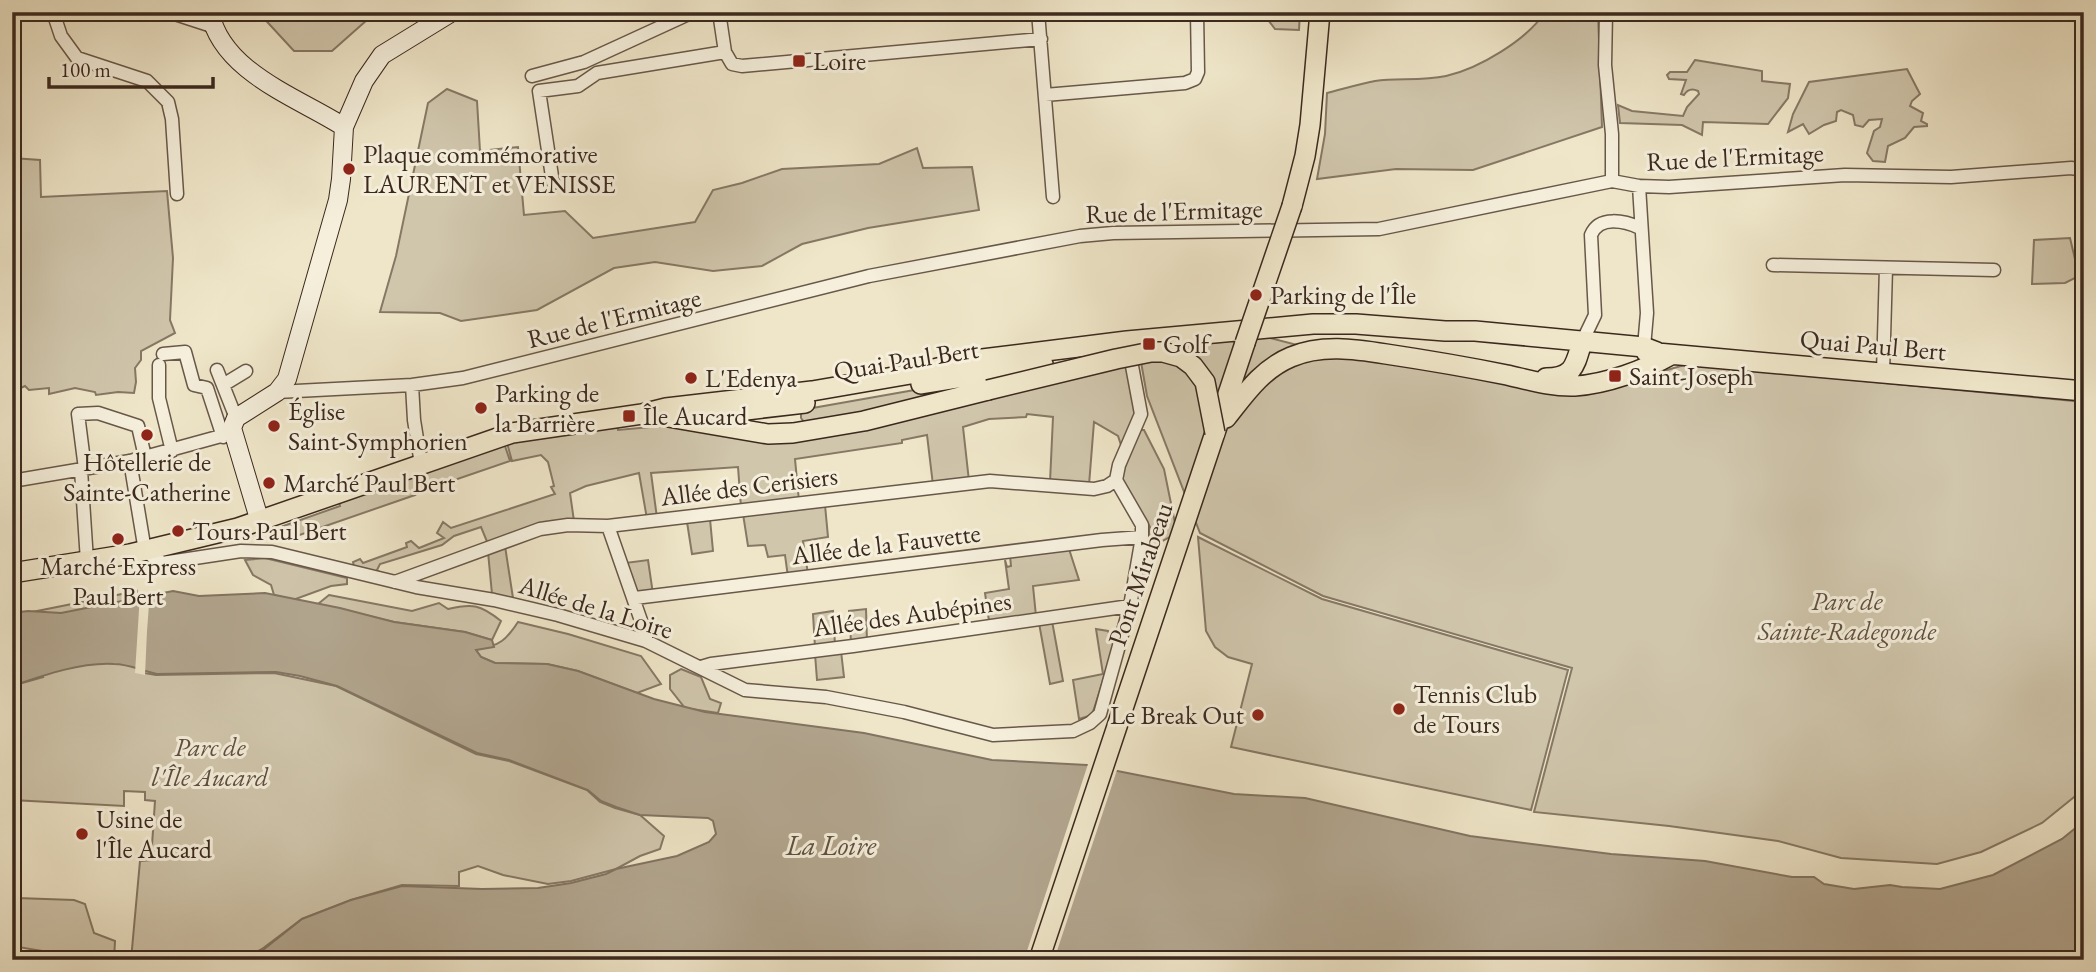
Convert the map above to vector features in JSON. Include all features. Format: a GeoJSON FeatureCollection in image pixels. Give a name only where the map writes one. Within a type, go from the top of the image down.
{"type":"FeatureCollection","features":[{"type":"Feature","properties":{"kind":"main road","name":"Pont Mirabeau"},"geometry":{"type":"LineString","coordinates":[[1039,960],[1292,206],[1305,156],[1320,12]]}},
{"type":"Feature","properties":{"kind":"main road","name":"Quai Paul Bert"},"geometry":{"type":"LineString","coordinates":[[12,573],[178,544],[260,522],[512,433],[666,408],[811,391],[922,372],[966,361],[1320,324],[1445,331],[1500,345],[1538,351],[1580,347],[1658,351],[2084,391]]}},
{"type":"Feature","properties":{"kind":"main road","name":"Quai Paul Bert"},"geometry":{"type":"LineString","coordinates":[[642,414],[668,417],[717,415],[785,406],[1077,359],[1128,345]]}},
{"type":"Feature","properties":{"kind":"main road"},"geometry":{"type":"LineString","coordinates":[[1507,375],[1561,378],[1573,368],[1580,347]]}},
{"type":"Feature","properties":{"kind":"main road"},"geometry":{"type":"LineString","coordinates":[[1215,433],[1248,389],[1270,368],[1314,349],[1349,350],[1434,361],[1560,385],[1586,385],[1638,369],[1658,351]]}},
{"type":"Feature","properties":{"kind":"main road"},"geometry":{"type":"LineString","coordinates":[[668,417],[758,432],[793,433],[864,421],[1116,359],[1163,352],[1181,357],[1205,382],[1215,433]]}},
{"type":"Feature","properties":{"kind":"main road"},"geometry":{"type":"LineString","coordinates":[[793,433],[784,418],[785,406],[788,401],[811,391]]}},
{"type":"Feature","properties":{"kind":"street"},"geometry":{"type":"LineString","coordinates":[[53,12],[61,36],[77,58],[147,81],[168,102],[172,120],[177,194]]}},
{"type":"Feature","properties":{"kind":"street"},"geometry":{"type":"LineString","coordinates":[[169,12],[211,19],[225,46],[251,72],[287,97],[344,127]]}},
{"type":"Feature","properties":{"kind":"street"},"geometry":{"type":"LineString","coordinates":[[12,481],[172,451],[230,429],[277,393],[287,379],[338,200],[344,127],[364,81],[382,55],[452,12]]}},
{"type":"Feature","properties":{"kind":"street"},"geometry":{"type":"LineString","coordinates":[[532,76],[584,62],[694,12]]}},
{"type":"Feature","properties":{"kind":"street"},"geometry":{"type":"LineString","coordinates":[[719,12],[725,52],[732,64],[742,66],[1041,39]]}},
{"type":"Feature","properties":{"kind":"street"},"geometry":{"type":"LineString","coordinates":[[1038,12],[1053,197]]}},
{"type":"Feature","properties":{"kind":"street"},"geometry":{"type":"LineString","coordinates":[[1045,94],[1185,83],[1195,79],[1198,72],[1197,12]]}},
{"type":"Feature","properties":{"kind":"street"},"geometry":{"type":"LineString","coordinates":[[1606,12],[1605,65],[1612,134],[1612,181]]}},
{"type":"Feature","properties":{"kind":"street"},"geometry":{"type":"LineString","coordinates":[[553,183],[539,91],[578,86],[597,73],[725,52]]}},
{"type":"Feature","properties":{"kind":"street","name":"Rue de l'Ermitage"},"geometry":{"type":"LineString","coordinates":[[277,393],[412,385],[489,373],[869,276],[1080,236],[1379,229],[1612,181],[1639,186],[1669,187],[1845,175],[1951,177],[2071,168],[2084,170]]}},
{"type":"Feature","properties":{"kind":"street"},"geometry":{"type":"LineString","coordinates":[[1639,186],[1647,313],[1658,351]]}},
{"type":"Feature","properties":{"kind":"street"},"geometry":{"type":"LineString","coordinates":[[1580,347],[1595,315],[1591,236],[1594,228],[1611,222],[1627,223],[1640,228]]}},
{"type":"Feature","properties":{"kind":"street"},"geometry":{"type":"LineString","coordinates":[[1773,265],[1994,270]]}},
{"type":"Feature","properties":{"kind":"street"},"geometry":{"type":"LineString","coordinates":[[1883,372],[1886,268]]}},
{"type":"Feature","properties":{"kind":"street"},"geometry":{"type":"LineString","coordinates":[[1128,345],[1141,414],[1119,465],[1116,480],[1142,525],[1130,606]]}},
{"type":"Feature","properties":{"kind":"street"},"geometry":{"type":"LineString","coordinates":[[172,451],[159,398],[161,359],[185,352],[194,385],[207,388],[230,429]]}},
{"type":"Feature","properties":{"kind":"street"},"geometry":{"type":"LineString","coordinates":[[216,370],[223,385],[230,429],[260,522]]}},
{"type":"Feature","properties":{"kind":"street"},"geometry":{"type":"LineString","coordinates":[[223,385],[246,370]]}},
{"type":"Feature","properties":{"kind":"street"},"geometry":{"type":"LineString","coordinates":[[412,385],[421,464]]}},
{"type":"Feature","properties":{"kind":"street"},"geometry":{"type":"LineString","coordinates":[[87,561],[78,414],[98,413],[138,426],[145,457]]}},
{"type":"Feature","properties":{"kind":"street"},"geometry":{"type":"LineString","coordinates":[[130,461],[137,552]]}},
{"type":"Feature","properties":{"kind":"street","name":"Allée des Cerisiers"},"geometry":{"type":"LineString","coordinates":[[395,583],[540,528],[568,524],[608,526],[990,481],[1094,489],[1107,486],[1116,480]]}},
{"type":"Feature","properties":{"kind":"street"},"geometry":{"type":"LineString","coordinates":[[608,526],[635,598],[646,641]]}},
{"type":"Feature","properties":{"kind":"street","name":"Allée de la Fauvette"},"geometry":{"type":"LineString","coordinates":[[635,598],[1142,537]]}},
{"type":"Feature","properties":{"kind":"street","name":"Allée de la Loire"},"geometry":{"type":"LineString","coordinates":[[137,552],[162,563],[254,550],[395,583],[505,602],[646,641],[745,690],[826,697],[891,709],[993,735],[1073,732],[1100,714],[1130,606]]}},
{"type":"Feature","properties":{"kind":"street","name":"Allée des Aubépines"},"geometry":{"type":"LineString","coordinates":[[701,667],[1130,606]]}},
{"type":"Feature","properties":{"kind":"green space"},"geometry":{"type":"Polygon","coordinates":[[[258,12],[376,12],[332,51],[294,51],[258,12]]]}},
{"type":"Feature","properties":{"kind":"green space"},"geometry":{"type":"Polygon","coordinates":[[[1262,12],[1300,12],[1299,30],[1275,29],[1262,12]]]}},
{"type":"Feature","properties":{"kind":"green space"},"geometry":{"type":"Polygon","coordinates":[[[1545,12],[1598,12],[1602,127],[1473,170],[1396,169],[1317,179],[1325,134],[1327,93],[1375,81],[1428,78],[1459,72],[1487,60],[1514,43],[1537,23],[1545,12]]]}},
{"type":"Feature","properties":{"kind":"green space"},"geometry":{"type":"Polygon","coordinates":[[[1695,60],[1762,71],[1762,81],[1790,84],[1788,98],[1768,124],[1703,122],[1702,135],[1682,125],[1620,123],[1618,105],[1632,111],[1683,116],[1699,94],[1698,91],[1681,94],[1686,80],[1669,79],[1667,75],[1670,72],[1687,72],[1695,60]]]}},
{"type":"Feature","properties":{"kind":"green space"},"geometry":{"type":"Polygon","coordinates":[[[1907,69],[1920,94],[1910,106],[1923,113],[1921,121],[1927,126],[1914,127],[1905,138],[1888,146],[1885,162],[1873,161],[1867,153],[1874,131],[1880,127],[1882,119],[1869,120],[1863,127],[1855,125],[1853,115],[1841,110],[1837,112],[1836,121],[1809,134],[1803,124],[1788,132],[1793,114],[1809,82],[1907,69]]]}},
{"type":"Feature","properties":{"kind":"green space"},"geometry":{"type":"Polygon","coordinates":[[[447,89],[477,101],[480,151],[518,147],[524,215],[565,211],[593,238],[695,222],[713,190],[782,169],[879,164],[917,148],[923,168],[972,167],[979,210],[868,228],[802,244],[762,266],[713,271],[655,262],[614,268],[537,310],[461,321],[440,313],[380,312],[396,256],[428,103],[447,89]]]}},
{"type":"Feature","properties":{"kind":"green space"},"geometry":{"type":"Polygon","coordinates":[[[12,158],[40,160],[41,197],[167,191],[173,258],[170,320],[175,333],[141,351],[141,360],[135,368],[134,393],[96,395],[95,392],[75,388],[49,394],[49,388],[29,390],[25,386],[14,391],[12,395],[12,158]]]}},
{"type":"Feature","properties":{"kind":"green space"},"geometry":{"type":"Polygon","coordinates":[[[2070,238],[2079,276],[2065,283],[2032,284],[2034,240],[2070,238]]]}},
{"type":"Feature","properties":{"kind":"green space","name":"Parc de Sainte-Radegonde"},"geometry":{"type":"Polygon","coordinates":[[[1266,337],[1336,355],[1582,394],[1688,364],[2084,402],[2084,789],[2042,823],[1981,852],[1937,864],[1841,858],[1778,841],[1534,812],[1572,668],[1323,596],[1200,533],[1147,396],[1141,362],[1182,346],[1266,337]]]}},
{"type":"Feature","properties":{"kind":"green space"},"geometry":{"type":"Polygon","coordinates":[[[1126,362],[1135,416],[1122,448],[1118,436],[1094,422],[1089,485],[1050,482],[1053,417],[1027,414],[1026,417],[989,419],[963,427],[969,481],[933,485],[927,435],[902,440],[902,443],[795,459],[799,501],[741,507],[738,467],[651,473],[657,518],[647,519],[639,473],[586,486],[570,493],[574,521],[488,544],[481,527],[454,536],[442,545],[380,564],[377,570],[382,574],[354,567],[353,562],[360,559],[363,563],[407,547],[406,543],[411,541],[419,548],[444,538],[437,533],[443,522],[451,528],[555,494],[551,487],[554,486],[548,462],[541,455],[512,461],[507,443],[617,425],[618,430],[673,425],[770,442],[1126,362]]]}},
{"type":"Feature","properties":{"kind":"green space"},"geometry":{"type":"Polygon","coordinates":[[[954,383],[981,386],[862,415],[804,422],[801,418],[801,412],[807,409],[954,383]]]}},
{"type":"Feature","properties":{"kind":"green space"},"geometry":{"type":"Polygon","coordinates":[[[1139,430],[1144,430],[1164,469],[1177,533],[1159,543],[1141,599],[1137,598],[1150,527],[1121,478],[1139,430]]]}},
{"type":"Feature","properties":{"kind":"green space"},"geometry":{"type":"Polygon","coordinates":[[[504,443],[510,461],[437,486],[427,486],[422,473],[504,443]]]}},
{"type":"Feature","properties":{"kind":"green space"},"geometry":{"type":"Polygon","coordinates":[[[419,473],[424,489],[415,495],[288,539],[283,526],[340,506],[339,501],[419,473]]]}},
{"type":"Feature","properties":{"kind":"green space"},"geometry":{"type":"Polygon","coordinates":[[[825,505],[828,537],[803,541],[808,574],[788,577],[785,555],[768,557],[765,545],[748,546],[743,514],[825,505]]]}},
{"type":"Feature","properties":{"kind":"green space"},"geometry":{"type":"Polygon","coordinates":[[[710,519],[713,551],[692,554],[687,522],[710,519]]]}},
{"type":"Feature","properties":{"kind":"green space","name":"Tennis Club de Tours"},"geometry":{"type":"Polygon","coordinates":[[[1198,537],[1322,599],[1568,670],[1531,810],[1231,747],[1252,664],[1228,657],[1215,647],[1206,631],[1198,537]]]}},
{"type":"Feature","properties":{"kind":"green space"},"geometry":{"type":"Polygon","coordinates":[[[505,546],[513,598],[492,594],[488,552],[505,546]]]}},
{"type":"Feature","properties":{"kind":"green space"},"geometry":{"type":"Polygon","coordinates":[[[1069,549],[1079,580],[1033,586],[1036,616],[989,621],[985,593],[1009,589],[1005,560],[1007,567],[1011,566],[1010,556],[1069,549]]]}},
{"type":"Feature","properties":{"kind":"green space"},"geometry":{"type":"Polygon","coordinates":[[[265,558],[347,578],[347,584],[331,586],[293,600],[274,595],[271,585],[253,575],[245,560],[265,558]]]}},
{"type":"Feature","properties":{"kind":"green space"},"geometry":{"type":"Polygon","coordinates":[[[648,560],[653,594],[636,594],[625,563],[648,560]]]}},
{"type":"Feature","properties":{"kind":"green space","name":"Parc de l'Île Aucard"},"geometry":{"type":"Polygon","coordinates":[[[137,591],[138,672],[156,675],[274,673],[336,686],[476,754],[509,761],[587,790],[600,802],[640,815],[664,836],[660,849],[616,869],[571,881],[548,884],[503,875],[478,866],[459,872],[459,886],[402,885],[351,900],[302,919],[262,949],[241,960],[131,960],[140,861],[151,860],[155,801],[145,800],[145,792],[124,791],[124,806],[12,800],[12,695],[15,685],[43,677],[12,616],[137,591]]]}},
{"type":"Feature","properties":{"kind":"green space"},"geometry":{"type":"Polygon","coordinates":[[[329,595],[412,611],[439,603],[448,609],[476,607],[501,621],[492,640],[465,632],[394,622],[318,604],[329,595]]]}},
{"type":"Feature","properties":{"kind":"green space"},"geometry":{"type":"Polygon","coordinates":[[[866,609],[867,641],[851,642],[849,611],[866,609]]]}},
{"type":"Feature","properties":{"kind":"green space"},"geometry":{"type":"Polygon","coordinates":[[[833,611],[835,645],[815,647],[813,614],[833,611]]]}},
{"type":"Feature","properties":{"kind":"green space"},"geometry":{"type":"Polygon","coordinates":[[[1052,621],[1063,681],[1050,684],[1039,623],[1052,621]]]}},
{"type":"Feature","properties":{"kind":"green space"},"geometry":{"type":"Polygon","coordinates":[[[518,622],[641,656],[661,684],[637,693],[578,671],[547,664],[495,663],[481,657],[476,650],[478,648],[502,641],[518,622]]]}},
{"type":"Feature","properties":{"kind":"green space"},"geometry":{"type":"Polygon","coordinates":[[[1096,629],[1108,631],[1114,646],[1092,715],[1079,719],[1073,680],[1103,674],[1096,629]]]}},
{"type":"Feature","properties":{"kind":"green space"},"geometry":{"type":"Polygon","coordinates":[[[841,651],[844,677],[817,680],[815,654],[841,651]]]}},
{"type":"Feature","properties":{"kind":"green space"},"geometry":{"type":"Polygon","coordinates":[[[681,669],[701,677],[710,699],[721,703],[718,713],[685,708],[670,689],[670,675],[681,669]]]}},
{"type":"Feature","properties":{"kind":"green space"},"geometry":{"type":"Polygon","coordinates":[[[12,858],[18,859],[17,898],[74,900],[85,904],[94,933],[115,941],[114,960],[64,960],[42,951],[12,946],[12,858]]]}},
{"type":"Feature","properties":{"kind":"water","name":"La Loire"},"geometry":{"type":"Polygon","coordinates":[[[173,591],[199,596],[265,593],[394,622],[465,632],[492,640],[494,647],[476,650],[481,657],[495,663],[547,664],[578,671],[654,699],[705,712],[864,733],[992,760],[1087,765],[1234,794],[1305,798],[1470,836],[1611,854],[1705,861],[1792,877],[1814,877],[1824,884],[1854,889],[1890,885],[1940,889],[1993,875],[2062,839],[2084,821],[2084,960],[243,960],[263,950],[302,919],[351,900],[402,886],[482,889],[538,888],[571,883],[616,869],[677,856],[709,842],[716,834],[713,821],[708,818],[640,815],[616,807],[601,801],[588,790],[509,760],[477,753],[337,686],[300,676],[276,672],[157,674],[125,665],[101,664],[63,670],[12,686],[12,613],[61,613],[173,591]]]}},
{"type":"Feature","properties":{"kind":"pier"},"geometry":{"type":"Polygon","coordinates":[[[150,591],[145,675],[135,673],[140,594],[150,591]]]}},
{"type":"Feature","properties":{"kind":"pier"},"geometry":{"type":"Polygon","coordinates":[[[1089,761],[1118,767],[1054,960],[1024,960],[1089,761]]]}},
{"type":"Feature","properties":{"kind":"place","name":"Loire"},"geometry":{"type":"Point","coordinates":[799,61]}},
{"type":"Feature","properties":{"kind":"place","name":"Plaque commémorative LAURENT et VENISSE"},"geometry":{"type":"Point","coordinates":[349,169]}},
{"type":"Feature","properties":{"kind":"place","name":"Parking de l'Île"},"geometry":{"type":"Point","coordinates":[1256,295]}},
{"type":"Feature","properties":{"kind":"place","name":"Golf"},"geometry":{"type":"Point","coordinates":[1149,344]}},
{"type":"Feature","properties":{"kind":"place","name":"Saint-Joseph"},"geometry":{"type":"Point","coordinates":[1615,376]}},
{"type":"Feature","properties":{"kind":"place","name":"L'Edenya"},"geometry":{"type":"Point","coordinates":[691,378]}},
{"type":"Feature","properties":{"kind":"place","name":"Parking de la Barrière"},"geometry":{"type":"Point","coordinates":[481,408]}},
{"type":"Feature","properties":{"kind":"place","name":"Île Aucard"},"geometry":{"type":"Point","coordinates":[629,416]}},
{"type":"Feature","properties":{"kind":"place","name":"Église Saint-Symphorien"},"geometry":{"type":"Point","coordinates":[274,426]}},
{"type":"Feature","properties":{"kind":"place","name":"Hôtellerie de Sainte-Catherine"},"geometry":{"type":"Point","coordinates":[147,435]}},
{"type":"Feature","properties":{"kind":"place","name":"Marché Paul Bert"},"geometry":{"type":"Point","coordinates":[269,483]}},
{"type":"Feature","properties":{"kind":"place","name":"Tours Paul Bert"},"geometry":{"type":"Point","coordinates":[178,531]}},
{"type":"Feature","properties":{"kind":"place","name":"Marché Express Paul Bert"},"geometry":{"type":"Point","coordinates":[118,539]}},
{"type":"Feature","properties":{"kind":"place","name":"Tennis Club de Tours"},"geometry":{"type":"Point","coordinates":[1399,709]}},
{"type":"Feature","properties":{"kind":"place","name":"Le Break Out"},"geometry":{"type":"Point","coordinates":[1258,715]}},
{"type":"Feature","properties":{"kind":"place","name":"Usine de l'Île Aucard"},"geometry":{"type":"Point","coordinates":[82,834]}}]}
